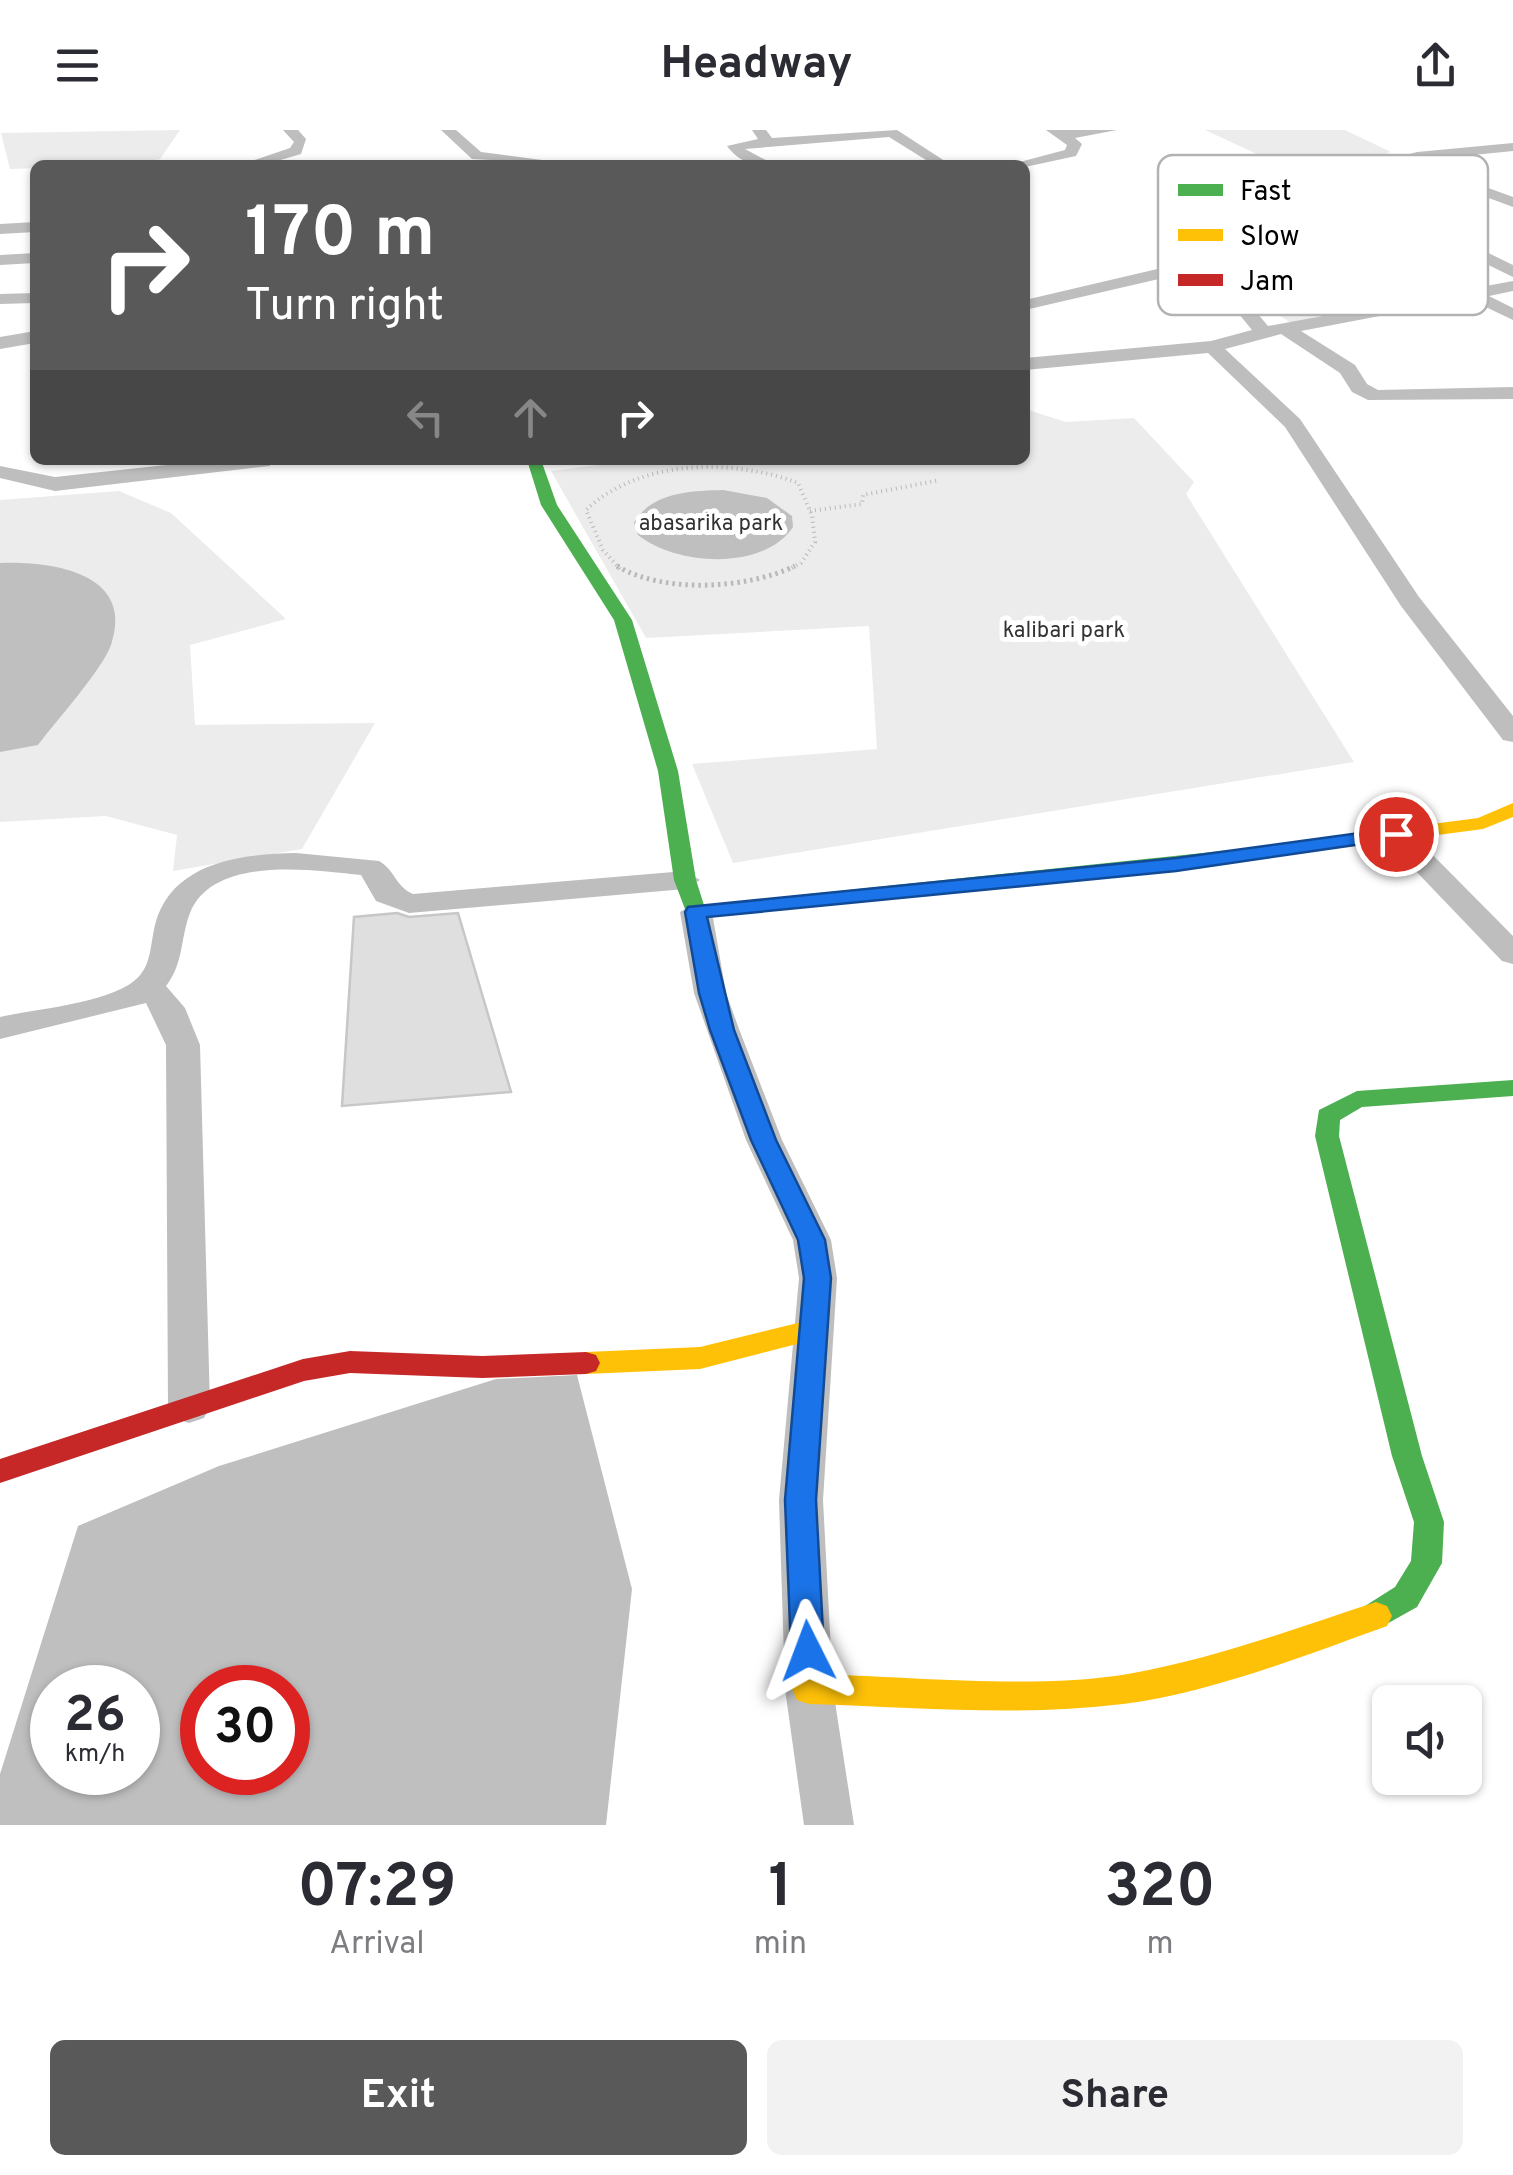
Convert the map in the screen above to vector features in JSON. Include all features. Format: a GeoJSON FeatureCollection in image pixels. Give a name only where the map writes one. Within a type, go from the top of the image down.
{"type":"FeatureCollection","features":[{"type":"Feature","properties":{"kind":"street"},"geometry":{"type":"LineString","coordinates":[[265,160],[296,151],[302,142],[290,130]]}},
{"type":"Feature","properties":{"kind":"street"},"geometry":{"type":"LineString","coordinates":[[448,130],[477,156],[520,160]]}},
{"type":"Feature","properties":{"kind":"street"},"geometry":{"type":"LineString","coordinates":[[1058,132],[1110,130]]}},
{"type":"Feature","properties":{"kind":"street"},"geometry":{"type":"LineString","coordinates":[[1030,162],[1071,153],[1075,144],[1058,132]]}},
{"type":"Feature","properties":{"kind":"street"},"geometry":{"type":"LineString","coordinates":[[752,160],[734,146],[763,136],[892,133],[936,160]]}},
{"type":"Feature","properties":{"kind":"street"},"geometry":{"type":"LineString","coordinates":[[1444,155],[1513,146]]}},
{"type":"Feature","properties":{"kind":"street"},"geometry":{"type":"LineString","coordinates":[[1488,193],[1513,202]]}},
{"type":"Feature","properties":{"kind":"street"},"geometry":{"type":"LineString","coordinates":[[0,229],[30,227]]}},
{"type":"Feature","properties":{"kind":"street"},"geometry":{"type":"LineString","coordinates":[[0,260],[30,258]]}},
{"type":"Feature","properties":{"kind":"street"},"geometry":{"type":"LineString","coordinates":[[1488,260],[1513,272]]}},
{"type":"Feature","properties":{"kind":"street"},"geometry":{"type":"LineString","coordinates":[[1030,304],[1158,274]]}},
{"type":"Feature","properties":{"kind":"street"},"geometry":{"type":"LineString","coordinates":[[1488,290],[1513,286]]}},
{"type":"Feature","properties":{"kind":"street"},"geometry":{"type":"LineString","coordinates":[[0,299],[30,298]]}},
{"type":"Feature","properties":{"kind":"street"},"geometry":{"type":"LineString","coordinates":[[1488,302],[1513,315]]}},
{"type":"Feature","properties":{"kind":"street"},"geometry":{"type":"LineString","coordinates":[[1250,315],[1264,332]]}},
{"type":"Feature","properties":{"kind":"street"},"geometry":{"type":"LineString","coordinates":[[1030,364],[1212,347],[1264,332],[1358,315]]}},
{"type":"Feature","properties":{"kind":"street"},"geometry":{"type":"LineString","coordinates":[[1286,329],[1348,369],[1359,388],[1374,396],[1513,393]]}},
{"type":"Feature","properties":{"kind":"street"},"geometry":{"type":"LineString","coordinates":[[0,343],[30,338]]}},
{"type":"Feature","properties":{"kind":"street"},"geometry":{"type":"LineString","coordinates":[[1212,347],[1293,423],[1410,602],[1513,734]]}},
{"type":"Feature","properties":{"kind":"street"},"geometry":{"type":"LineString","coordinates":[[0,497],[55,484],[224,465]]}},
{"type":"Feature","properties":{"kind":"street"},"geometry":{"type":"LineString","coordinates":[[536,465],[549,505],[623,620],[668,771],[710,993],[764,1140],[812,1240],[818,1278],[801,1500],[809,1689],[829,1825]]}},
{"type":"Feature","properties":{"kind":"street"},"geometry":{"type":"LineString","coordinates":[[0,472],[55,484]]}},
{"type":"Feature","properties":{"kind":"street"},"geometry":{"type":"LineString","coordinates":[[0,1028],[131,998],[150,988],[164,971],[181,900],[201,881],[240,868],[292,859],[368,867],[378,872],[387,894],[409,904],[690,896],[1176,864],[1483,823],[1513,809]]}},
{"type":"Feature","properties":{"kind":"street"},"geometry":{"type":"LineString","coordinates":[[1396,834],[1513,954]]}},
{"type":"Feature","properties":{"kind":"street"},"geometry":{"type":"LineString","coordinates":[[150,988],[168,1008],[183,1045],[180,1074],[189,1406]]}},
{"type":"Feature","properties":{"kind":"street"},"geometry":{"type":"LineString","coordinates":[[809,1689],[1041,1696],[1126,1689],[1228,1665],[1369,1620],[1406,1597],[1426,1563],[1429,1522],[1408,1456],[1327,1136],[1328,1116],[1340,1105],[1358,1099],[1513,1088]]}},
{"type":"Feature","properties":{"kind":"street"},"geometry":{"type":"LineString","coordinates":[[0,1471],[303,1370],[350,1362],[482,1367],[700,1358],[814,1330]]}},
{"type":"Feature","properties":{"kind":"path"},"geometry":{"type":"LineString","coordinates":[[762,469],[793,479],[812,510],[813,550],[796,568],[764,578],[691,582],[662,581],[619,568],[596,539],[586,510],[600,493],[642,476],[762,469]]}},
{"type":"Feature","properties":{"kind":"path"},"geometry":{"type":"LineString","coordinates":[[812,510],[862,504],[863,495],[940,480]]}},
{"type":"Feature","properties":{"kind":"green space"},"geometry":{"type":"Polygon","coordinates":[[[180,130],[160,159],[30,160],[30,168],[10,169],[1,133],[180,130]]]}},
{"type":"Feature","properties":{"kind":"green space"},"geometry":{"type":"Polygon","coordinates":[[[1205,130],[1345,130],[1391,152],[1382,155],[1259,155],[1205,130]]]}},
{"type":"Feature","properties":{"kind":"green space"},"geometry":{"type":"Polygon","coordinates":[[[1278,315],[1332,315],[1291,323],[1278,315]]]}},
{"type":"Feature","properties":{"kind":"green space","name":"kalibari park"},"geometry":{"type":"Polygon","coordinates":[[[1030,411],[1066,422],[1134,418],[1194,482],[1186,494],[1354,762],[733,863],[692,764],[877,749],[869,626],[646,638],[551,471],[598,465],[1030,465],[1030,411]]]}},
{"type":"Feature","properties":{"kind":"green space"},"geometry":{"type":"Polygon","coordinates":[[[119,491],[171,513],[286,619],[190,645],[195,725],[375,723],[302,849],[173,871],[177,835],[106,816],[0,822],[0,500],[119,491]]]}},
{"type":"Feature","properties":{"kind":"shaded area"},"geometry":{"type":"Polygon","coordinates":[[[723,490],[767,498],[792,516],[793,527],[761,551],[718,559],[674,553],[638,535],[634,523],[661,499],[723,490]]]}},
{"type":"Feature","properties":{"kind":"shaded area"},"geometry":{"type":"Polygon","coordinates":[[[0,563],[42,565],[84,576],[100,586],[111,601],[115,620],[106,655],[38,745],[0,752],[0,563]]]}},
{"type":"Feature","properties":{"kind":"shaded area"},"geometry":{"type":"Polygon","coordinates":[[[577,1375],[632,1589],[606,1825],[0,1825],[0,1774],[30,1679],[30,1795],[160,1795],[160,1665],[34,1665],[78,1526],[219,1466],[496,1379],[577,1375]]]}},
{"type":"Feature","properties":{"kind":"building"},"geometry":{"type":"Polygon","coordinates":[[[397,913],[409,917],[458,913],[511,1092],[342,1106],[354,917],[397,913]]]}},
{"type":"Feature","properties":{"kind":"traffic: fast"},"geometry":{"type":"LineString","coordinates":[[536,465],[549,505],[623,620],[668,771],[685,880],[696,912],[1241,855]]}},
{"type":"Feature","properties":{"kind":"traffic: fast"},"geometry":{"type":"LineString","coordinates":[[1376,1616],[1406,1597],[1426,1563],[1429,1522],[1407,1456],[1327,1136],[1328,1116],[1357,1099],[1513,1088]]}},
{"type":"Feature","properties":{"kind":"traffic: slow"},"geometry":{"type":"LineString","coordinates":[[1241,855],[1483,823],[1513,809]]}},
{"type":"Feature","properties":{"kind":"traffic: slow"},"geometry":{"type":"LineString","coordinates":[[586,1363],[700,1358],[814,1330]]}},
{"type":"Feature","properties":{"kind":"traffic: slow"},"geometry":{"type":"LineString","coordinates":[[809,1689],[1041,1695],[1126,1689],[1228,1665],[1376,1616]]}},
{"type":"Feature","properties":{"kind":"traffic: jam"},"geometry":{"type":"LineString","coordinates":[[0,1471],[303,1370],[350,1362],[482,1367],[586,1363]]}},
{"type":"Feature","properties":{"kind":"route"},"geometry":{"type":"LineString","coordinates":[[808,1651],[801,1500],[818,1278],[812,1240],[764,1140],[722,1030],[710,993],[696,912],[1176,864],[1396,834]]}},
{"type":"Feature","properties":{"kind":"park label","name":"abasarika park"},"geometry":{"type":"Point","coordinates":[711,524]}}]}
